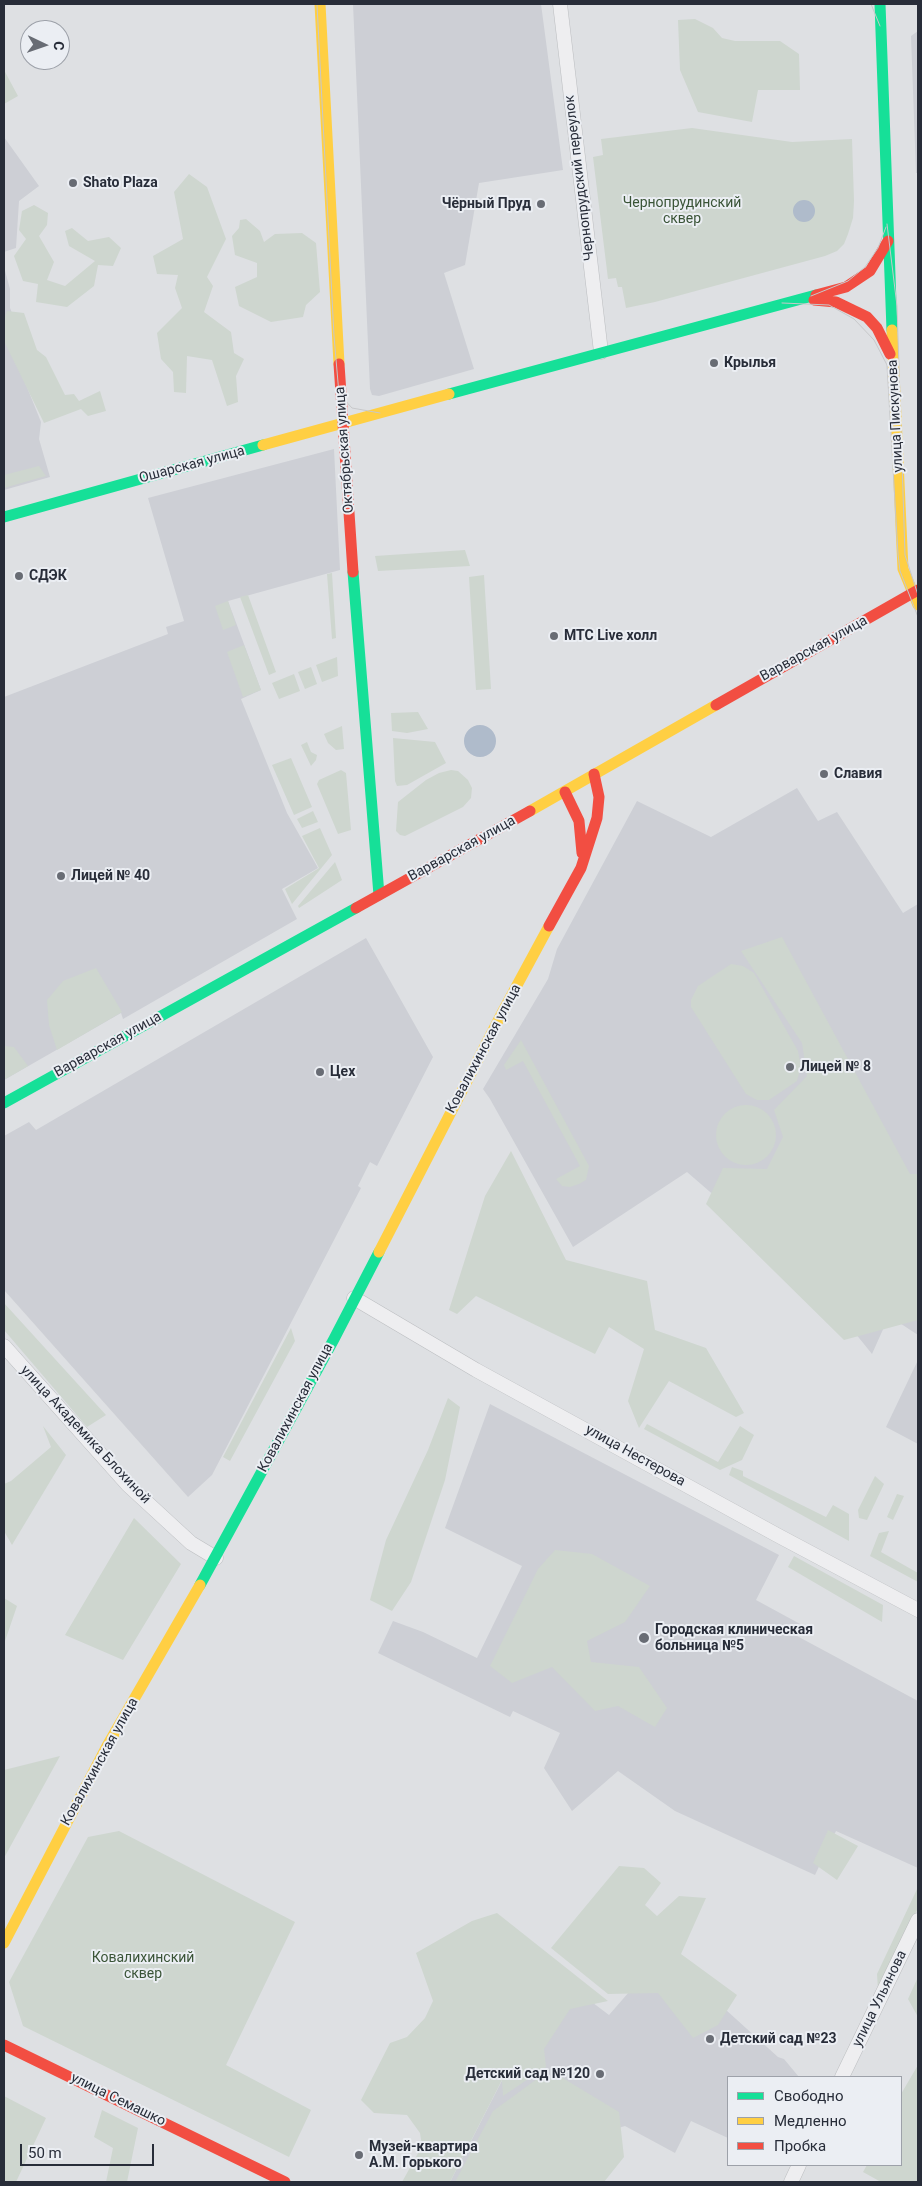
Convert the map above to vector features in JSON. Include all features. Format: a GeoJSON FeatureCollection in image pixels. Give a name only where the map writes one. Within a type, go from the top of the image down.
{"type":"FeatureCollection","features":[{"type":"Feature","properties":{"kind":"street","name":"Октябрьская улица"},"geometry":{"type":"LineString","coordinates":[[320,4],[335,305],[379,895]]}},
{"type":"Feature","properties":{"kind":"street","name":"Чернопрудский переулок"},"geometry":{"type":"LineString","coordinates":[[560,4],[601,352]]}},
{"type":"Feature","properties":{"kind":"street","name":"улица Пискунова"},"geometry":{"type":"LineString","coordinates":[[880,4],[887,224],[902,556],[903,569],[916,592],[918,605]]}},
{"type":"Feature","properties":{"kind":"street","name":"Ошарская улица"},"geometry":{"type":"LineString","coordinates":[[4,516],[601,352],[794,300],[846,288],[870,271],[888,241]]}},
{"type":"Feature","properties":{"kind":"street"},"geometry":{"type":"LineString","coordinates":[[794,300],[836,302],[867,316],[877,328],[894,365]]}},
{"type":"Feature","properties":{"kind":"street","name":"Варварская улица"},"geometry":{"type":"LineString","coordinates":[[4,1103],[564,792],[916,592]]}},
{"type":"Feature","properties":{"kind":"street","name":"Ковалихинская улица"},"geometry":{"type":"LineString","coordinates":[[4,1943],[107,1746],[216,1558],[502,1013],[581,868],[597,818],[599,797],[594,774]]}},
{"type":"Feature","properties":{"kind":"street","name":"Ковалихинская улица"},"geometry":{"type":"LineString","coordinates":[[564,792],[579,821],[582,848],[581,868]]}},
{"type":"Feature","properties":{"kind":"street","name":"улица Нестерова"},"geometry":{"type":"LineString","coordinates":[[354,1298],[476,1370],[918,1610]]}},
{"type":"Feature","properties":{"kind":"street","name":"улица Академика Блохиной"},"geometry":{"type":"LineString","coordinates":[[4,1346],[128,1485],[191,1543],[216,1558]]}},
{"type":"Feature","properties":{"kind":"street","name":"улица Ульянова"},"geometry":{"type":"LineString","coordinates":[[842,2076],[918,1920]]}},
{"type":"Feature","properties":{"kind":"street","name":"улица Семашко"},"geometry":{"type":"LineString","coordinates":[[4,2045],[285,2182]]}},
{"type":"Feature","properties":{"kind":"street"},"geometry":{"type":"LineString","coordinates":[[791,2182],[799,2166]]}},
{"type":"Feature","properties":{"kind":"shaded area"},"geometry":{"type":"Polygon","coordinates":[[[353,4],[541,4],[563,170],[479,183],[465,265],[444,273],[474,369],[379,396],[372,395],[370,389],[353,4]]]}},
{"type":"Feature","properties":{"kind":"shaded area"},"geometry":{"type":"Polygon","coordinates":[[[918,31],[918,173],[916,173],[911,36],[918,31]]]}},
{"type":"Feature","properties":{"kind":"shaded area"},"geometry":{"type":"Polygon","coordinates":[[[4,137],[39,186],[19,201],[16,248],[4,252],[4,137]]]}},
{"type":"Feature","properties":{"kind":"shaded area"},"geometry":{"type":"Polygon","coordinates":[[[4,267],[10,289],[10,308],[25,346],[13,352],[41,422],[39,439],[50,477],[4,490],[4,267]]]}},
{"type":"Feature","properties":{"kind":"shaded area"},"geometry":{"type":"Polygon","coordinates":[[[334,449],[340,570],[228,601],[261,690],[241,699],[287,813],[318,868],[282,889],[297,919],[123,1019],[121,1013],[4,1080],[4,697],[168,634],[166,627],[184,621],[148,498],[334,449]]]}},
{"type":"Feature","properties":{"kind":"shaded area"},"geometry":{"type":"Polygon","coordinates":[[[797,788],[818,821],[837,812],[903,913],[918,904],[918,1335],[889,1316],[872,1354],[813,1281],[687,1172],[573,1247],[483,1089],[548,979],[557,949],[637,801],[711,837],[797,788]]]}},
{"type":"Feature","properties":{"kind":"shaded area"},"geometry":{"type":"Polygon","coordinates":[[[366,938],[433,1057],[377,1166],[370,1162],[358,1186],[361,1188],[212,1475],[188,1497],[4,1290],[4,1136],[29,1122],[36,1130],[366,938]]]}},
{"type":"Feature","properties":{"kind":"shaded area"},"geometry":{"type":"Polygon","coordinates":[[[918,1360],[918,1444],[886,1427],[918,1360]]]}},
{"type":"Feature","properties":{"kind":"shaded area","name":"Городская клиническая больница №5"},"geometry":{"type":"Polygon","coordinates":[[[490,1404],[779,1555],[756,1600],[802,1625],[797,1636],[918,1701],[918,1868],[836,1831],[815,1875],[675,1811],[618,1771],[572,1811],[544,1768],[560,1733],[513,1711],[510,1717],[378,1653],[393,1621],[423,1632],[477,1658],[522,1566],[445,1528],[490,1404]]]}},
{"type":"Feature","properties":{"kind":"shaded area","name":"Детский сад №120"},"geometry":{"type":"Polygon","coordinates":[[[663,1953],[778,2057],[784,2059],[798,2076],[727,2076],[727,2138],[691,2121],[675,2153],[625,2126],[608,2131],[583,2182],[450,2182],[556,1975],[609,2015],[663,1953]]]}},
{"type":"Feature","properties":{"kind":"green space"},"geometry":{"type":"Polygon","coordinates":[[[695,19],[713,28],[722,38],[735,41],[780,41],[799,54],[800,90],[758,90],[752,122],[698,112],[680,70],[678,20],[695,19]]]}},
{"type":"Feature","properties":{"kind":"green space"},"geometry":{"type":"Polygon","coordinates":[[[4,70],[18,96],[4,104],[4,70]]]}},
{"type":"Feature","properties":{"kind":"green space","name":"Чернопрудинский сквер"},"geometry":{"type":"Polygon","coordinates":[[[692,128],[792,142],[852,139],[854,201],[853,218],[848,234],[844,244],[837,251],[825,256],[655,302],[626,308],[622,287],[618,287],[616,278],[608,279],[593,157],[603,155],[601,139],[692,128]]]}},
{"type":"Feature","properties":{"kind":"green space"},"geometry":{"type":"Polygon","coordinates":[[[189,174],[207,187],[226,239],[207,277],[213,286],[204,312],[231,332],[234,353],[244,359],[236,376],[238,402],[227,406],[212,360],[187,356],[186,393],[174,392],[173,372],[161,359],[157,333],[182,308],[175,288],[178,275],[157,274],[153,256],[183,239],[174,192],[189,174]]]}},
{"type":"Feature","properties":{"kind":"green space"},"geometry":{"type":"Polygon","coordinates":[[[34,205],[48,213],[47,225],[39,236],[54,262],[47,280],[65,286],[95,261],[69,246],[65,231],[72,228],[88,241],[109,237],[121,248],[113,266],[98,265],[94,286],[67,307],[36,302],[38,284],[23,281],[14,256],[26,239],[19,230],[22,211],[34,205]]]}},
{"type":"Feature","properties":{"kind":"green space"},"geometry":{"type":"Polygon","coordinates":[[[246,219],[260,231],[264,242],[275,234],[302,233],[316,243],[320,292],[306,305],[303,317],[271,322],[239,306],[235,287],[257,277],[257,263],[235,255],[232,236],[239,228],[240,220],[246,219]]]}},
{"type":"Feature","properties":{"kind":"green space"},"geometry":{"type":"Polygon","coordinates":[[[7,311],[24,313],[37,350],[46,357],[65,395],[74,394],[79,401],[100,391],[106,411],[88,416],[81,409],[44,423],[4,341],[4,319],[7,311]]]}},
{"type":"Feature","properties":{"kind":"green space"},"geometry":{"type":"Polygon","coordinates":[[[39,466],[46,476],[4,488],[4,475],[39,466]]]}},
{"type":"Feature","properties":{"kind":"green space"},"geometry":{"type":"Polygon","coordinates":[[[465,550],[470,566],[378,571],[375,556],[465,550]]]}},
{"type":"Feature","properties":{"kind":"green space"},"geometry":{"type":"Polygon","coordinates":[[[332,573],[336,638],[332,639],[327,574],[332,573]]]}},
{"type":"Feature","properties":{"kind":"green space"},"geometry":{"type":"Polygon","coordinates":[[[484,575],[491,689],[476,690],[469,577],[484,575]]]}},
{"type":"Feature","properties":{"kind":"green space"},"geometry":{"type":"Polygon","coordinates":[[[248,595],[276,672],[269,675],[240,597],[248,595]]]}},
{"type":"Feature","properties":{"kind":"green space"},"geometry":{"type":"Polygon","coordinates":[[[228,601],[236,625],[223,630],[215,606],[228,601]]]}},
{"type":"Feature","properties":{"kind":"green space"},"geometry":{"type":"Polygon","coordinates":[[[244,645],[261,690],[243,697],[227,652],[244,645]]]}},
{"type":"Feature","properties":{"kind":"green space"},"geometry":{"type":"Polygon","coordinates":[[[337,657],[338,676],[322,682],[316,665],[337,657]]]}},
{"type":"Feature","properties":{"kind":"green space"},"geometry":{"type":"Polygon","coordinates":[[[311,667],[317,684],[305,689],[298,672],[311,667]]]}},
{"type":"Feature","properties":{"kind":"green space"},"geometry":{"type":"Polygon","coordinates":[[[294,674],[300,691],[279,699],[272,683],[294,674]]]}},
{"type":"Feature","properties":{"kind":"green space"},"geometry":{"type":"Polygon","coordinates":[[[418,712],[428,729],[407,733],[392,731],[391,713],[418,712]]]}},
{"type":"Feature","properties":{"kind":"green space"},"geometry":{"type":"Polygon","coordinates":[[[342,726],[344,749],[336,750],[328,743],[324,734],[342,726]]]}},
{"type":"Feature","properties":{"kind":"green space"},"geometry":{"type":"Polygon","coordinates":[[[393,738],[435,742],[446,763],[407,785],[397,786],[395,781],[393,738]]]}},
{"type":"Feature","properties":{"kind":"green space"},"geometry":{"type":"Polygon","coordinates":[[[307,742],[311,752],[317,755],[316,760],[311,766],[301,745],[307,742]]]}},
{"type":"Feature","properties":{"kind":"green space"},"geometry":{"type":"Polygon","coordinates":[[[291,758],[312,807],[294,815],[272,765],[291,758]]]}},
{"type":"Feature","properties":{"kind":"green space"},"geometry":{"type":"Polygon","coordinates":[[[341,770],[346,773],[351,830],[338,834],[317,784],[319,780],[341,770]]]}},
{"type":"Feature","properties":{"kind":"green space"},"geometry":{"type":"Polygon","coordinates":[[[451,770],[458,771],[468,780],[472,788],[471,798],[463,807],[405,836],[400,835],[396,831],[398,802],[426,780],[439,773],[451,770]]]}},
{"type":"Feature","properties":{"kind":"green space"},"geometry":{"type":"Polygon","coordinates":[[[313,811],[318,822],[302,828],[297,819],[313,811]]]}},
{"type":"Feature","properties":{"kind":"green space"},"geometry":{"type":"Polygon","coordinates":[[[320,828],[332,855],[292,904],[285,889],[319,868],[302,836],[320,828]]]}},
{"type":"Feature","properties":{"kind":"green space"},"geometry":{"type":"Polygon","coordinates":[[[335,862],[342,880],[299,908],[298,906],[335,862]]]}},
{"type":"Feature","properties":{"kind":"green space"},"geometry":{"type":"Polygon","coordinates":[[[782,937],[910,1174],[918,1174],[918,1320],[844,1340],[706,1204],[723,1168],[767,1169],[783,1137],[774,1110],[807,1076],[802,1043],[741,951],[782,937]]]}},
{"type":"Feature","properties":{"kind":"green space"},"geometry":{"type":"Polygon","coordinates":[[[731,964],[743,966],[754,973],[798,1051],[801,1067],[797,1081],[769,1100],[757,1100],[746,1094],[691,1007],[691,1000],[698,986],[731,964]]]}},
{"type":"Feature","properties":{"kind":"green space"},"geometry":{"type":"Polygon","coordinates":[[[96,968],[122,1012],[57,1050],[49,1025],[47,1000],[63,981],[96,968]]]}},
{"type":"Feature","properties":{"kind":"green space"},"geometry":{"type":"Polygon","coordinates":[[[521,1040],[589,1166],[586,1180],[579,1184],[570,1187],[562,1186],[556,1179],[580,1166],[523,1061],[506,1070],[504,1065],[521,1040]]]}},
{"type":"Feature","properties":{"kind":"green space"},"geometry":{"type":"Polygon","coordinates":[[[4,1046],[14,1047],[28,1066],[4,1080],[4,1046]]]}},
{"type":"Feature","properties":{"kind":"green space"},"geometry":{"type":"Polygon","coordinates":[[[746,1105],[762,1110],[767,1114],[771,1119],[776,1135],[771,1151],[767,1156],[762,1160],[746,1165],[730,1160],[725,1156],[721,1151],[716,1135],[721,1119],[725,1114],[730,1110],[746,1105]]]}},
{"type":"Feature","properties":{"kind":"green space"},"geometry":{"type":"Polygon","coordinates":[[[511,1151],[566,1260],[647,1281],[655,1330],[706,1348],[744,1413],[736,1417],[669,1381],[639,1428],[628,1401],[644,1349],[609,1327],[595,1354],[476,1296],[457,1314],[449,1310],[485,1196],[511,1151]]]}},
{"type":"Feature","properties":{"kind":"green space"},"geometry":{"type":"Polygon","coordinates":[[[4,1303],[106,1415],[87,1427],[4,1330],[4,1303]]]}},
{"type":"Feature","properties":{"kind":"green space"},"geometry":{"type":"Polygon","coordinates":[[[291,1328],[295,1341],[230,1461],[223,1457],[291,1328]]]}},
{"type":"Feature","properties":{"kind":"green space"},"geometry":{"type":"Polygon","coordinates":[[[448,1398],[460,1407],[445,1480],[411,1582],[392,1611],[370,1600],[386,1540],[428,1450],[448,1398]]]}},
{"type":"Feature","properties":{"kind":"green space"},"geometry":{"type":"Polygon","coordinates":[[[647,1424],[718,1462],[740,1426],[754,1435],[742,1460],[720,1470],[644,1429],[647,1424]]]}},
{"type":"Feature","properties":{"kind":"green space"},"geometry":{"type":"Polygon","coordinates":[[[43,1426],[66,1455],[12,1545],[4,1531],[4,1484],[11,1481],[51,1447],[43,1426]]]}},
{"type":"Feature","properties":{"kind":"green space"},"geometry":{"type":"Polygon","coordinates":[[[732,1467],[743,1471],[743,1476],[826,1517],[833,1505],[849,1514],[849,1541],[729,1475],[732,1467]]]}},
{"type":"Feature","properties":{"kind":"green space"},"geometry":{"type":"Polygon","coordinates":[[[875,1476],[884,1484],[867,1520],[859,1518],[858,1510],[875,1476]]]}},
{"type":"Feature","properties":{"kind":"green space"},"geometry":{"type":"Polygon","coordinates":[[[897,1494],[904,1496],[893,1520],[887,1517],[897,1494]]]}},
{"type":"Feature","properties":{"kind":"green space"},"geometry":{"type":"Polygon","coordinates":[[[134,1518],[181,1564],[123,1660],[65,1635],[134,1518]]]}},
{"type":"Feature","properties":{"kind":"green space"},"geometry":{"type":"Polygon","coordinates":[[[889,1531],[881,1552],[918,1573],[918,1582],[870,1556],[879,1533],[889,1531]]]}},
{"type":"Feature","properties":{"kind":"green space"},"geometry":{"type":"Polygon","coordinates":[[[555,1550],[592,1554],[650,1586],[625,1622],[587,1641],[591,1662],[639,1667],[667,1708],[655,1727],[618,1706],[595,1711],[552,1667],[512,1683],[490,1666],[538,1569],[555,1550]]]}},
{"type":"Feature","properties":{"kind":"green space"},"geometry":{"type":"Polygon","coordinates":[[[794,1556],[883,1605],[882,1622],[788,1567],[794,1556]]]}},
{"type":"Feature","properties":{"kind":"green space"},"geometry":{"type":"Polygon","coordinates":[[[4,1598],[17,1606],[4,1644],[4,1598]]]}},
{"type":"Feature","properties":{"kind":"green space"},"geometry":{"type":"Polygon","coordinates":[[[60,1756],[4,1858],[4,1770],[60,1756]]]}},
{"type":"Feature","properties":{"kind":"green space"},"geometry":{"type":"Polygon","coordinates":[[[828,1830],[858,1846],[837,1880],[813,1863],[828,1830]]]}},
{"type":"Feature","properties":{"kind":"green space","name":"Ковалихинский сквер"},"geometry":{"type":"Polygon","coordinates":[[[119,1831],[295,1922],[226,2065],[311,2110],[289,2157],[23,2026],[9,1982],[88,1837],[119,1831]]]}},
{"type":"Feature","properties":{"kind":"green space"},"geometry":{"type":"Polygon","coordinates":[[[619,1866],[644,1868],[661,1883],[645,1905],[657,1916],[679,1896],[706,1898],[681,1954],[737,1995],[718,2025],[693,2038],[658,1993],[608,1994],[551,1948],[619,1866]]]}},
{"type":"Feature","properties":{"kind":"green space"},"geometry":{"type":"Polygon","coordinates":[[[918,1887],[918,1908],[878,1990],[877,1974],[918,1887]]]}},
{"type":"Feature","properties":{"kind":"green space"},"geometry":{"type":"Polygon","coordinates":[[[497,1913],[608,2001],[570,2009],[544,2049],[546,2067],[503,2096],[502,2080],[450,2182],[402,2182],[422,2146],[420,2133],[407,2115],[374,2113],[361,2100],[390,2043],[407,2037],[425,2018],[433,2001],[416,1953],[472,1921],[497,1913]]]}},
{"type":"Feature","properties":{"kind":"green space"},"geometry":{"type":"Polygon","coordinates":[[[918,1977],[918,2017],[908,1999],[918,1977]]]}},
{"type":"Feature","properties":{"kind":"green space"},"geometry":{"type":"Polygon","coordinates":[[[918,2065],[918,2182],[881,2182],[863,2172],[866,2166],[902,2166],[902,2092],[918,2065]]]}},
{"type":"Feature","properties":{"kind":"green space"},"geometry":{"type":"Polygon","coordinates":[[[561,2077],[619,2112],[624,2157],[604,2182],[455,2182],[493,2111],[537,2079],[561,2077]]]}},
{"type":"Feature","properties":{"kind":"green space"},"geometry":{"type":"Polygon","coordinates":[[[4,2096],[46,2118],[16,2182],[4,2182],[4,2096]]]}},
{"type":"Feature","properties":{"kind":"green space"},"geometry":{"type":"Polygon","coordinates":[[[102,2110],[138,2128],[127,2182],[106,2182],[113,2148],[94,2137],[102,2110]]]}},
{"type":"Feature","properties":{"kind":"water"},"geometry":{"type":"Polygon","coordinates":[[[804,200],[812,203],[815,211],[812,219],[804,222],[796,219],[793,211],[796,203],[804,200]]]}},
{"type":"Feature","properties":{"kind":"water"},"geometry":{"type":"Polygon","coordinates":[[[480,725],[491,730],[496,741],[491,752],[480,757],[469,752],[464,741],[469,730],[480,725]]]}},
{"type":"Feature","properties":{"kind":"tram line"},"geometry":{"type":"LineString","coordinates":[[317,4],[334,336],[339,394],[352,408],[380,413]]}},
{"type":"Feature","properties":{"kind":"tram line"},"geometry":{"type":"LineString","coordinates":[[871,4],[880,26]]}},
{"type":"Feature","properties":{"kind":"tram line"},"geometry":{"type":"LineString","coordinates":[[887,224],[897,306],[905,555],[918,595]]}},
{"type":"Feature","properties":{"kind":"tram line"},"geometry":{"type":"LineString","coordinates":[[811,296],[848,281],[865,267],[878,248],[886,227]]}},
{"type":"Feature","properties":{"kind":"tram line"},"geometry":{"type":"LineString","coordinates":[[782,303],[829,305],[854,319],[874,340],[887,365],[900,571],[918,617]]}},
{"type":"Feature","properties":{"kind":"traffic: fast"},"geometry":{"type":"LineString","coordinates":[[880,4],[892,330]]}},
{"type":"Feature","properties":{"kind":"traffic: fast"},"geometry":{"type":"LineString","coordinates":[[449,394],[816,295]]}},
{"type":"Feature","properties":{"kind":"traffic: fast"},"geometry":{"type":"LineString","coordinates":[[4,517],[263,445]]}},
{"type":"Feature","properties":{"kind":"traffic: fast"},"geometry":{"type":"LineString","coordinates":[[353,572],[379,895]]}},
{"type":"Feature","properties":{"kind":"traffic: fast"},"geometry":{"type":"LineString","coordinates":[[4,1103],[356,908]]}},
{"type":"Feature","properties":{"kind":"traffic: fast"},"geometry":{"type":"LineString","coordinates":[[200,1585],[334,1339],[379,1252]]}},
{"type":"Feature","properties":{"kind":"traffic: slow"},"geometry":{"type":"LineString","coordinates":[[320,4],[339,364]]}},
{"type":"Feature","properties":{"kind":"traffic: slow"},"geometry":{"type":"LineString","coordinates":[[892,330],[903,569],[918,605]]}},
{"type":"Feature","properties":{"kind":"traffic: slow"},"geometry":{"type":"LineString","coordinates":[[263,445],[449,394]]}},
{"type":"Feature","properties":{"kind":"traffic: slow"},"geometry":{"type":"LineString","coordinates":[[530,811],[716,705]]}},
{"type":"Feature","properties":{"kind":"traffic: slow"},"geometry":{"type":"LineString","coordinates":[[379,1252],[549,926]]}},
{"type":"Feature","properties":{"kind":"traffic: slow"},"geometry":{"type":"LineString","coordinates":[[4,1943],[107,1746],[200,1585]]}},
{"type":"Feature","properties":{"kind":"traffic: jam"},"geometry":{"type":"LineString","coordinates":[[816,295],[846,287],[870,271],[888,241]]}},
{"type":"Feature","properties":{"kind":"traffic: jam"},"geometry":{"type":"LineString","coordinates":[[814,300],[836,302],[867,317],[877,328],[890,354]]}},
{"type":"Feature","properties":{"kind":"traffic: jam"},"geometry":{"type":"LineString","coordinates":[[339,364],[353,572]]}},
{"type":"Feature","properties":{"kind":"traffic: jam"},"geometry":{"type":"LineString","coordinates":[[716,705],[918,590]]}},
{"type":"Feature","properties":{"kind":"traffic: jam"},"geometry":{"type":"LineString","coordinates":[[549,926],[581,868],[597,818],[599,797],[594,774]]}},
{"type":"Feature","properties":{"kind":"traffic: jam"},"geometry":{"type":"LineString","coordinates":[[565,792],[579,821],[582,853]]}},
{"type":"Feature","properties":{"kind":"traffic: jam"},"geometry":{"type":"LineString","coordinates":[[356,908],[530,811]]}},
{"type":"Feature","properties":{"kind":"traffic: jam"},"geometry":{"type":"LineString","coordinates":[[4,2045],[285,2182]]}},
{"type":"Feature","properties":{"kind":"place","name":"Shato Plaza"},"geometry":{"type":"Point","coordinates":[73,183]}},
{"type":"Feature","properties":{"kind":"place","name":"Чёрный Пруд"},"geometry":{"type":"Point","coordinates":[541,204]}},
{"type":"Feature","properties":{"kind":"place","name":"Крылья"},"geometry":{"type":"Point","coordinates":[714,363]}},
{"type":"Feature","properties":{"kind":"place","name":"СДЭК"},"geometry":{"type":"Point","coordinates":[19,576]}},
{"type":"Feature","properties":{"kind":"place","name":"МТС Live холл"},"geometry":{"type":"Point","coordinates":[554,636]}},
{"type":"Feature","properties":{"kind":"place","name":"Славия"},"geometry":{"type":"Point","coordinates":[824,774]}},
{"type":"Feature","properties":{"kind":"place","name":"Лицей № 40"},"geometry":{"type":"Point","coordinates":[61,876]}},
{"type":"Feature","properties":{"kind":"place","name":"Лицей № 8"},"geometry":{"type":"Point","coordinates":[790,1067]}},
{"type":"Feature","properties":{"kind":"place","name":"Цех"},"geometry":{"type":"Point","coordinates":[320,1072]}},
{"type":"Feature","properties":{"kind":"place","name":"Городская клиническая больница №5"},"geometry":{"type":"Point","coordinates":[644,1638]}},
{"type":"Feature","properties":{"kind":"place","name":"Детский сад №23"},"geometry":{"type":"Point","coordinates":[710,2039]}},
{"type":"Feature","properties":{"kind":"place","name":"Детский сад №120"},"geometry":{"type":"Point","coordinates":[600,2074]}},
{"type":"Feature","properties":{"kind":"place","name":"Музей-квартира А.М. Горького"},"geometry":{"type":"Point","coordinates":[359,2155]}}]}
